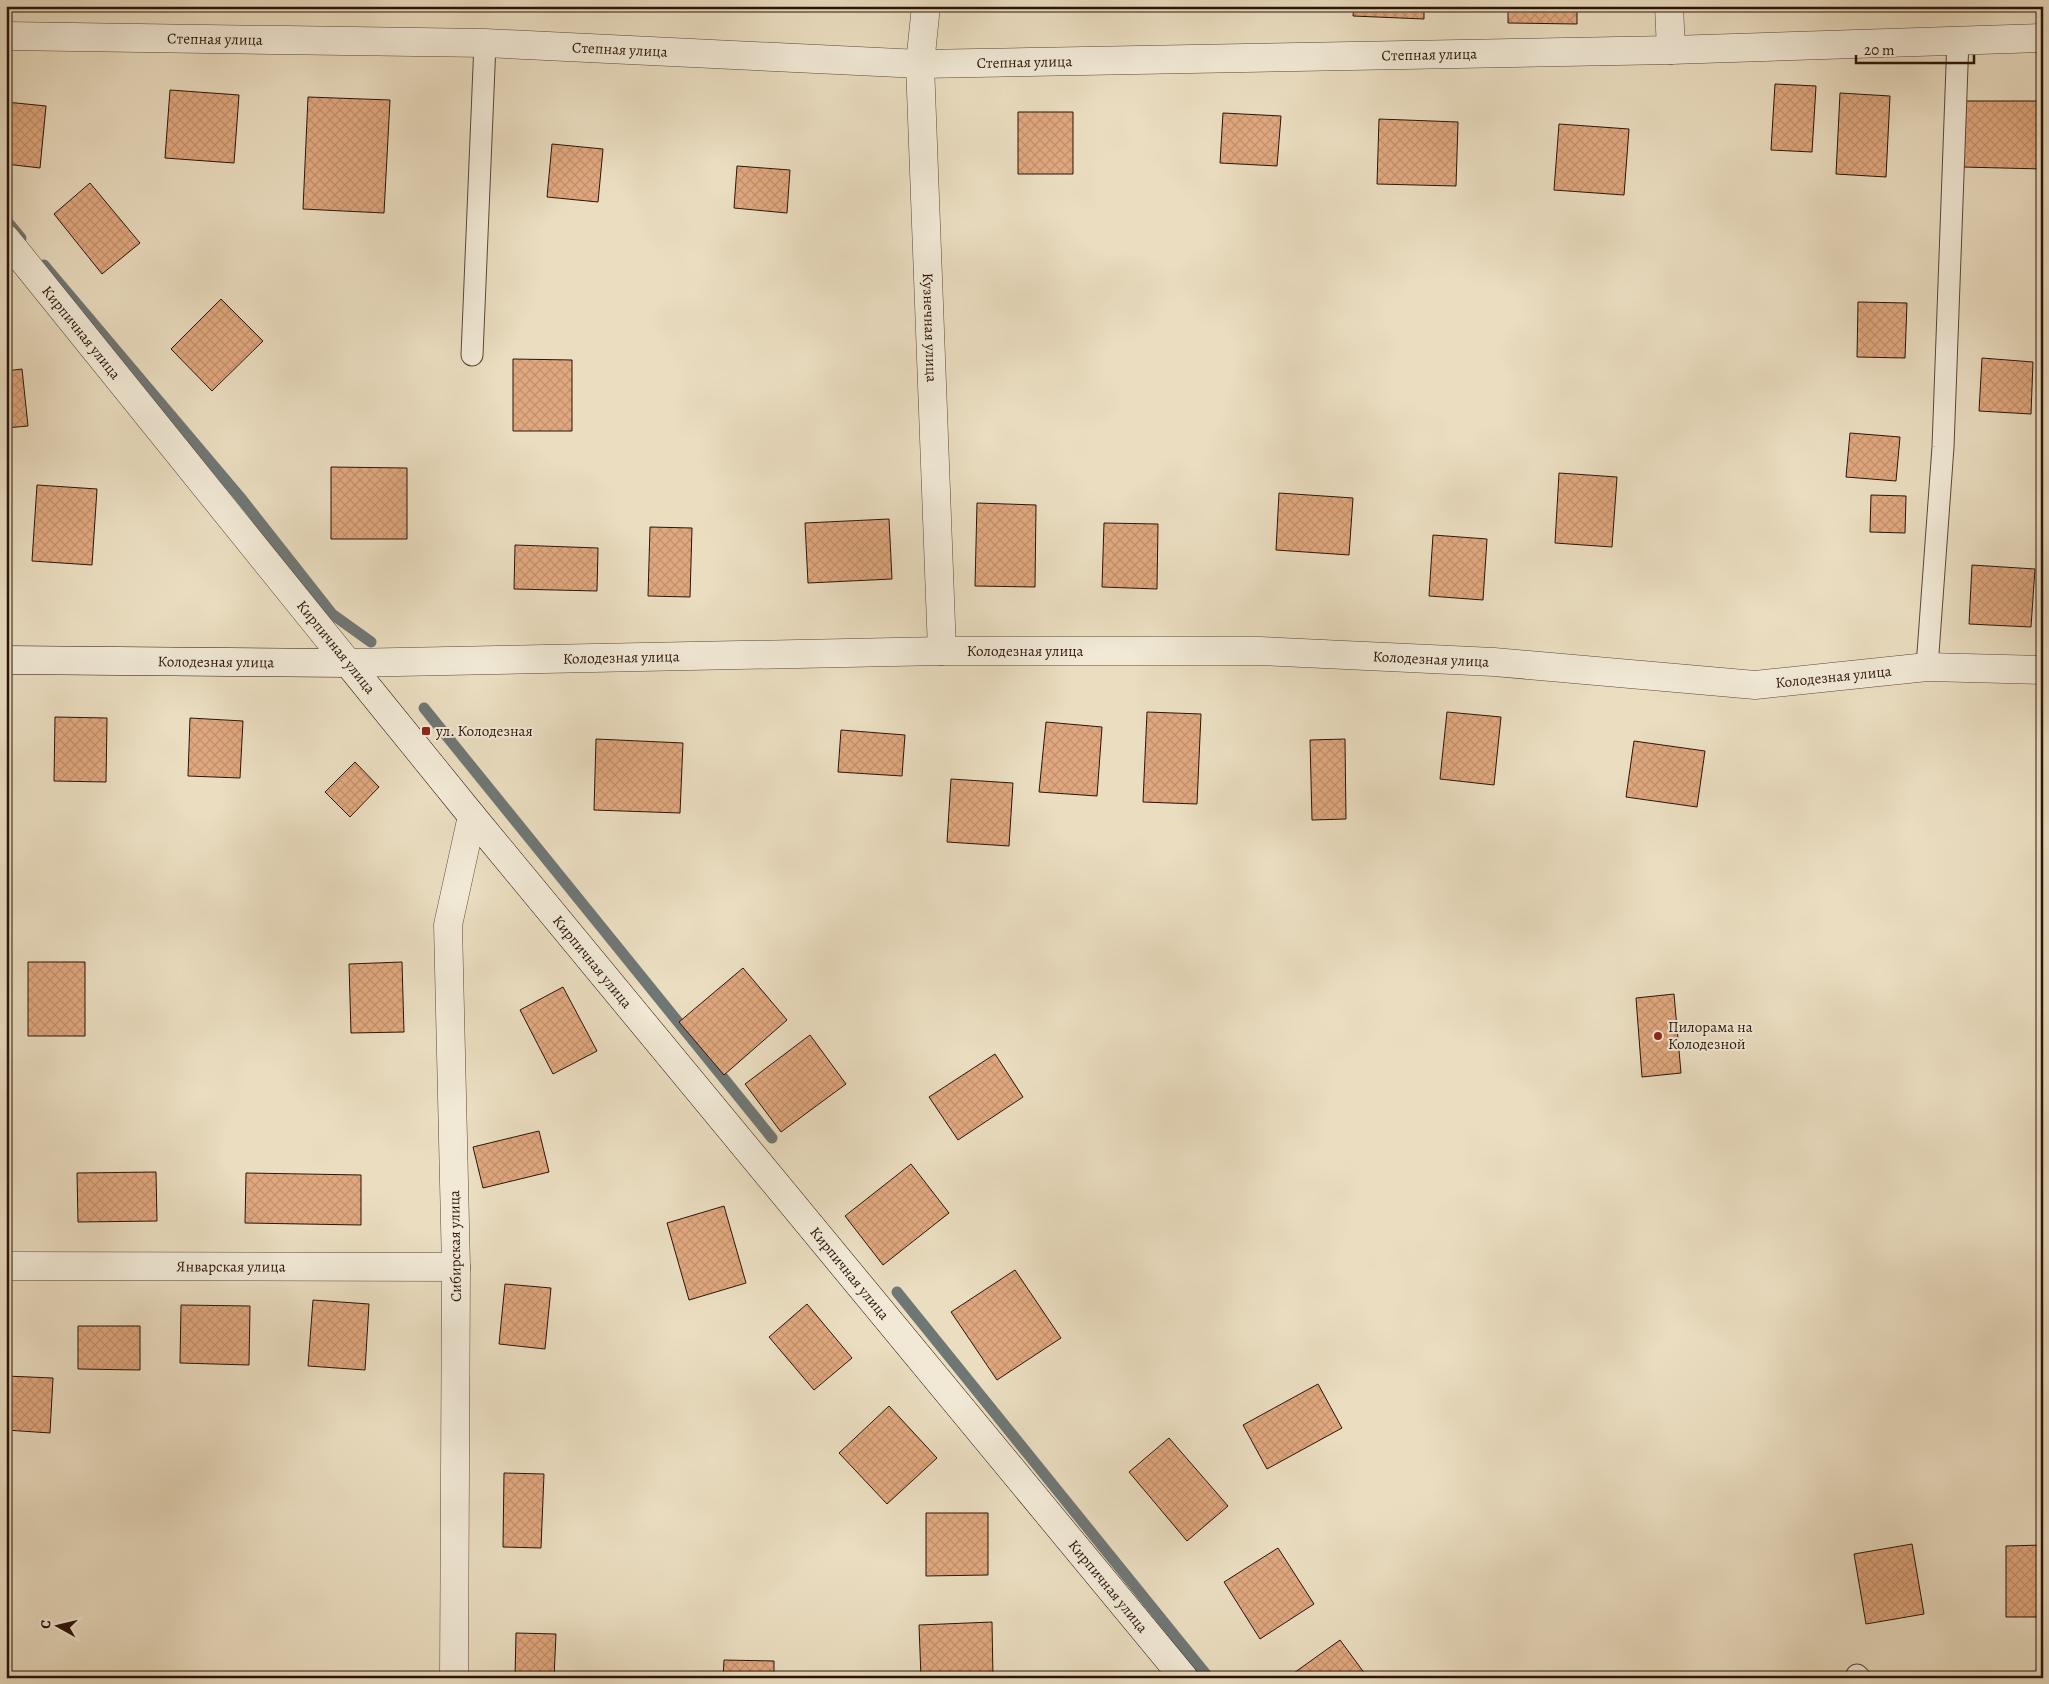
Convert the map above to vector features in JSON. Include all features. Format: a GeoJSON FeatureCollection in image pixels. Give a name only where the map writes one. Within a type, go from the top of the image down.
{"type":"FeatureCollection","features":[{"type":"Feature","properties":{"kind":"street","name":"Кузнечная улица"},"geometry":{"type":"LineString","coordinates":[[926,6],[920,64],[942,651]]}},
{"type":"Feature","properties":{"kind":"street"},"geometry":{"type":"LineString","coordinates":[[1669,6],[1671,50]]}},
{"type":"Feature","properties":{"kind":"street","name":"Степная улица"},"geometry":{"type":"LineString","coordinates":[[6,36],[485,43],[920,64],[1671,50],[1958,39],[2043,38]]}},
{"type":"Feature","properties":{"kind":"street","name":"Кирпичная улица"},"geometry":{"type":"LineString","coordinates":[[6,239],[472,816],[1184,1678]]}},
{"type":"Feature","properties":{"kind":"street","name":"Колодезная улица"},"geometry":{"type":"LineString","coordinates":[[6,660],[348,663],[942,651],[1269,651],[1494,662],[1754,686],[1927,667],[2043,670]]}},
{"type":"Feature","properties":{"kind":"street","name":"Сибирская улица"},"geometry":{"type":"LineString","coordinates":[[454,1678],[456,1267],[448,925],[472,816]]}},
{"type":"Feature","properties":{"kind":"street","name":"Январская улица"},"geometry":{"type":"LineString","coordinates":[[6,1266],[456,1267]]}},
{"type":"Feature","properties":{"kind":"lane"},"geometry":{"type":"LineString","coordinates":[[1927,667],[1943,447],[1958,39]]}},
{"type":"Feature","properties":{"kind":"lane"},"geometry":{"type":"LineString","coordinates":[[472,355],[485,43]]}},
{"type":"Feature","properties":{"kind":"building"},"geometry":{"type":"Polygon","coordinates":[[[1063,6],[1105,6],[1105,10],[1063,9],[1063,6]]]}},
{"type":"Feature","properties":{"kind":"building"},"geometry":{"type":"Polygon","coordinates":[[[1227,6],[1270,6],[1269,8],[1227,6]]]}},
{"type":"Feature","properties":{"kind":"building"},"geometry":{"type":"Polygon","coordinates":[[[1354,6],[1424,6],[1424,19],[1353,16],[1354,6]]]}},
{"type":"Feature","properties":{"kind":"building"},"geometry":{"type":"Polygon","coordinates":[[[1508,6],[1577,6],[1577,24],[1508,23],[1508,6]]]}},
{"type":"Feature","properties":{"kind":"building"},"geometry":{"type":"Polygon","coordinates":[[[1775,84],[1816,86],[1812,152],[1771,150],[1775,84]]]}},
{"type":"Feature","properties":{"kind":"building"},"geometry":{"type":"Polygon","coordinates":[[[170,90],[239,95],[234,163],[165,158],[170,90]]]}},
{"type":"Feature","properties":{"kind":"building"},"geometry":{"type":"Polygon","coordinates":[[[1840,93],[1890,96],[1886,177],[1836,174],[1840,93]]]}},
{"type":"Feature","properties":{"kind":"building"},"geometry":{"type":"Polygon","coordinates":[[[308,97],[390,100],[384,213],[303,209],[308,97]]]}},
{"type":"Feature","properties":{"kind":"building"},"geometry":{"type":"Polygon","coordinates":[[[1963,101],[2043,101],[2043,169],[1962,167],[1963,101]]]}},
{"type":"Feature","properties":{"kind":"building"},"geometry":{"type":"Polygon","coordinates":[[[6,102],[46,106],[40,168],[6,164],[6,102]]]}},
{"type":"Feature","properties":{"kind":"building"},"geometry":{"type":"Polygon","coordinates":[[[1018,112],[1073,112],[1073,174],[1018,174],[1018,112]]]}},
{"type":"Feature","properties":{"kind":"building"},"geometry":{"type":"Polygon","coordinates":[[[1223,113],[1281,116],[1277,166],[1220,163],[1223,113]]]}},
{"type":"Feature","properties":{"kind":"building"},"geometry":{"type":"Polygon","coordinates":[[[1379,119],[1458,122],[1456,186],[1377,184],[1379,119]]]}},
{"type":"Feature","properties":{"kind":"building"},"geometry":{"type":"Polygon","coordinates":[[[1559,124],[1629,129],[1624,195],[1554,190],[1559,124]]]}},
{"type":"Feature","properties":{"kind":"building"},"geometry":{"type":"Polygon","coordinates":[[[552,144],[603,149],[598,202],[547,197],[552,144]]]}},
{"type":"Feature","properties":{"kind":"building"},"geometry":{"type":"Polygon","coordinates":[[[737,166],[790,170],[787,213],[734,208],[737,166]]]}},
{"type":"Feature","properties":{"kind":"building"},"geometry":{"type":"Polygon","coordinates":[[[90,183],[140,243],[102,274],[54,214],[90,183]]]}},
{"type":"Feature","properties":{"kind":"building"},"geometry":{"type":"Polygon","coordinates":[[[221,299],[263,341],[212,391],[171,349],[221,299]]]}},
{"type":"Feature","properties":{"kind":"building"},"geometry":{"type":"Polygon","coordinates":[[[1858,302],[1907,303],[1905,358],[1857,357],[1858,302]]]}},
{"type":"Feature","properties":{"kind":"building"},"geometry":{"type":"Polygon","coordinates":[[[1982,358],[2033,362],[2031,414],[1979,411],[1982,358]]]}},
{"type":"Feature","properties":{"kind":"building"},"geometry":{"type":"Polygon","coordinates":[[[513,359],[572,360],[572,431],[513,431],[513,359]]]}},
{"type":"Feature","properties":{"kind":"building"},"geometry":{"type":"Polygon","coordinates":[[[22,369],[28,426],[6,428],[6,371],[22,369]]]}},
{"type":"Feature","properties":{"kind":"building"},"geometry":{"type":"Polygon","coordinates":[[[1850,433],[1900,437],[1896,481],[1846,477],[1850,433]]]}},
{"type":"Feature","properties":{"kind":"building"},"geometry":{"type":"Polygon","coordinates":[[[331,467],[407,468],[407,539],[331,539],[331,467]]]}},
{"type":"Feature","properties":{"kind":"building"},"geometry":{"type":"Polygon","coordinates":[[[1559,473],[1617,477],[1612,547],[1555,543],[1559,473]]]}},
{"type":"Feature","properties":{"kind":"building"},"geometry":{"type":"Polygon","coordinates":[[[37,485],[97,489],[92,565],[32,561],[37,485]]]}},
{"type":"Feature","properties":{"kind":"building"},"geometry":{"type":"Polygon","coordinates":[[[1279,493],[1353,498],[1349,555],[1276,550],[1279,493]]]}},
{"type":"Feature","properties":{"kind":"building"},"geometry":{"type":"Polygon","coordinates":[[[1871,495],[1906,496],[1905,533],[1870,532],[1871,495]]]}},
{"type":"Feature","properties":{"kind":"building"},"geometry":{"type":"Polygon","coordinates":[[[977,503],[1036,505],[1035,587],[975,586],[977,503]]]}},
{"type":"Feature","properties":{"kind":"building"},"geometry":{"type":"Polygon","coordinates":[[[889,519],[892,579],[808,583],[805,523],[889,519]]]}},
{"type":"Feature","properties":{"kind":"building"},"geometry":{"type":"Polygon","coordinates":[[[1104,523],[1158,524],[1157,589],[1102,587],[1104,523]]]}},
{"type":"Feature","properties":{"kind":"building"},"geometry":{"type":"Polygon","coordinates":[[[650,527],[692,528],[690,597],[648,596],[650,527]]]}},
{"type":"Feature","properties":{"kind":"building"},"geometry":{"type":"Polygon","coordinates":[[[1433,535],[1487,539],[1483,600],[1429,596],[1433,535]]]}},
{"type":"Feature","properties":{"kind":"building"},"geometry":{"type":"Polygon","coordinates":[[[515,545],[598,548],[597,591],[514,589],[515,545]]]}},
{"type":"Feature","properties":{"kind":"building"},"geometry":{"type":"Polygon","coordinates":[[[1972,565],[2035,569],[2031,627],[1969,624],[1972,565]]]}},
{"type":"Feature","properties":{"kind":"building"},"geometry":{"type":"Polygon","coordinates":[[[1147,712],[1201,714],[1197,804],[1143,802],[1147,712]]]}},
{"type":"Feature","properties":{"kind":"building"},"geometry":{"type":"Polygon","coordinates":[[[1447,712],[1501,717],[1494,785],[1440,779],[1447,712]]]}},
{"type":"Feature","properties":{"kind":"building"},"geometry":{"type":"Polygon","coordinates":[[[55,717],[107,718],[106,782],[54,781],[55,717]]]}},
{"type":"Feature","properties":{"kind":"building"},"geometry":{"type":"Polygon","coordinates":[[[190,718],[243,721],[240,778],[188,776],[190,718]]]}},
{"type":"Feature","properties":{"kind":"building"},"geometry":{"type":"Polygon","coordinates":[[[6,720],[7,720],[6,801],[6,720]]]}},
{"type":"Feature","properties":{"kind":"building"},"geometry":{"type":"Polygon","coordinates":[[[1046,722],[1102,727],[1097,796],[1039,792],[1046,722]]]}},
{"type":"Feature","properties":{"kind":"building"},"geometry":{"type":"Polygon","coordinates":[[[841,730],[905,735],[902,776],[838,772],[841,730]]]}},
{"type":"Feature","properties":{"kind":"building"},"geometry":{"type":"Polygon","coordinates":[[[596,739],[683,743],[680,813],[594,810],[596,739]]]}},
{"type":"Feature","properties":{"kind":"building"},"geometry":{"type":"Polygon","coordinates":[[[1345,739],[1346,819],[1312,820],[1310,740],[1345,739]]]}},
{"type":"Feature","properties":{"kind":"building"},"geometry":{"type":"Polygon","coordinates":[[[1634,741],[1705,751],[1697,807],[1626,797],[1634,741]]]}},
{"type":"Feature","properties":{"kind":"building"},"geometry":{"type":"Polygon","coordinates":[[[355,762],[379,787],[350,817],[325,792],[355,762]]]}},
{"type":"Feature","properties":{"kind":"building"},"geometry":{"type":"Polygon","coordinates":[[[951,779],[1013,783],[1009,846],[947,842],[951,779]]]}},
{"type":"Feature","properties":{"kind":"building"},"geometry":{"type":"Polygon","coordinates":[[[28,962],[85,962],[85,1036],[28,1036],[28,962]]]}},
{"type":"Feature","properties":{"kind":"building"},"geometry":{"type":"Polygon","coordinates":[[[402,962],[404,1032],[351,1033],[349,964],[402,962]]]}},
{"type":"Feature","properties":{"kind":"building"},"geometry":{"type":"Polygon","coordinates":[[[743,968],[787,1020],[724,1075],[679,1022],[743,968]]]}},
{"type":"Feature","properties":{"kind":"building"},"geometry":{"type":"Polygon","coordinates":[[[563,987],[597,1051],[553,1074],[520,1010],[563,987]]]}},
{"type":"Feature","properties":{"kind":"building","name":"Пилорама на Колодезной"},"geometry":{"type":"Polygon","coordinates":[[[1674,994],[1681,1073],[1642,1077],[1636,998],[1674,994]]]}},
{"type":"Feature","properties":{"kind":"building"},"geometry":{"type":"Polygon","coordinates":[[[810,1035],[846,1084],[781,1132],[745,1084],[810,1035]]]}},
{"type":"Feature","properties":{"kind":"building"},"geometry":{"type":"Polygon","coordinates":[[[995,1054],[1023,1097],[958,1140],[929,1097],[995,1054]]]}},
{"type":"Feature","properties":{"kind":"building"},"geometry":{"type":"Polygon","coordinates":[[[539,1131],[549,1172],[483,1188],[473,1147],[539,1131]]]}},
{"type":"Feature","properties":{"kind":"building"},"geometry":{"type":"Polygon","coordinates":[[[911,1164],[949,1213],[883,1265],[845,1216],[911,1164]]]}},
{"type":"Feature","properties":{"kind":"building"},"geometry":{"type":"Polygon","coordinates":[[[156,1172],[157,1221],[78,1222],[77,1173],[156,1172]]]}},
{"type":"Feature","properties":{"kind":"building"},"geometry":{"type":"Polygon","coordinates":[[[246,1173],[361,1175],[361,1225],[245,1223],[246,1173]]]}},
{"type":"Feature","properties":{"kind":"building"},"geometry":{"type":"Polygon","coordinates":[[[724,1206],[746,1283],[689,1300],[667,1223],[724,1206]]]}},
{"type":"Feature","properties":{"kind":"building"},"geometry":{"type":"Polygon","coordinates":[[[1015,1270],[1061,1338],[997,1380],[951,1312],[1015,1270]]]}},
{"type":"Feature","properties":{"kind":"building"},"geometry":{"type":"Polygon","coordinates":[[[505,1284],[551,1288],[545,1349],[499,1344],[505,1284]]]}},
{"type":"Feature","properties":{"kind":"building"},"geometry":{"type":"Polygon","coordinates":[[[313,1300],[369,1304],[365,1370],[308,1366],[313,1300]]]}},
{"type":"Feature","properties":{"kind":"building"},"geometry":{"type":"Polygon","coordinates":[[[807,1304],[852,1358],[814,1390],[769,1337],[807,1304]]]}},
{"type":"Feature","properties":{"kind":"building"},"geometry":{"type":"Polygon","coordinates":[[[181,1305],[250,1306],[249,1365],[180,1363],[181,1305]]]}},
{"type":"Feature","properties":{"kind":"building"},"geometry":{"type":"Polygon","coordinates":[[[78,1326],[140,1326],[140,1370],[78,1369],[78,1326]]]}},
{"type":"Feature","properties":{"kind":"building"},"geometry":{"type":"Polygon","coordinates":[[[6,1376],[53,1378],[50,1433],[6,1430],[6,1376]]]}},
{"type":"Feature","properties":{"kind":"building"},"geometry":{"type":"Polygon","coordinates":[[[1318,1384],[1342,1428],[1267,1469],[1243,1425],[1318,1384]]]}},
{"type":"Feature","properties":{"kind":"building"},"geometry":{"type":"Polygon","coordinates":[[[889,1406],[937,1458],[887,1504],[839,1453],[889,1406]]]}},
{"type":"Feature","properties":{"kind":"building"},"geometry":{"type":"Polygon","coordinates":[[[1169,1438],[1228,1506],[1187,1541],[1129,1472],[1169,1438]]]}},
{"type":"Feature","properties":{"kind":"building"},"geometry":{"type":"Polygon","coordinates":[[[504,1473],[544,1474],[541,1548],[503,1547],[504,1473]]]}},
{"type":"Feature","properties":{"kind":"building"},"geometry":{"type":"Polygon","coordinates":[[[926,1513],[988,1513],[988,1575],[926,1576],[926,1513]]]}},
{"type":"Feature","properties":{"kind":"building"},"geometry":{"type":"Polygon","coordinates":[[[1912,1544],[1924,1614],[1866,1624],[1854,1554],[1912,1544]]]}},
{"type":"Feature","properties":{"kind":"building"},"geometry":{"type":"Polygon","coordinates":[[[2043,1545],[2043,1617],[2006,1617],[2006,1546],[2043,1545]]]}},
{"type":"Feature","properties":{"kind":"building"},"geometry":{"type":"Polygon","coordinates":[[[1278,1548],[1314,1604],[1260,1639],[1224,1582],[1278,1548]]]}},
{"type":"Feature","properties":{"kind":"building"},"geometry":{"type":"Polygon","coordinates":[[[992,1622],[993,1678],[921,1678],[919,1625],[992,1622]]]}},
{"type":"Feature","properties":{"kind":"building"},"geometry":{"type":"Polygon","coordinates":[[[516,1633],[556,1634],[554,1678],[515,1678],[516,1633]]]}},
{"type":"Feature","properties":{"kind":"building"},"geometry":{"type":"Polygon","coordinates":[[[1340,1640],[1368,1678],[1293,1678],[1291,1675],[1340,1640]]]}},
{"type":"Feature","properties":{"kind":"building"},"geometry":{"type":"Polygon","coordinates":[[[724,1660],[774,1661],[774,1678],[723,1678],[724,1660]]]}},
{"type":"Feature","properties":{"kind":"waterway"},"geometry":{"type":"LineString","coordinates":[[6,220],[21,238]]}},
{"type":"Feature","properties":{"kind":"waterway"},"geometry":{"type":"LineString","coordinates":[[44,265],[240,497],[332,614],[371,642]]}},
{"type":"Feature","properties":{"kind":"waterway"},"geometry":{"type":"LineString","coordinates":[[424,708],[772,1138]]}},
{"type":"Feature","properties":{"kind":"waterway"},"geometry":{"type":"LineString","coordinates":[[897,1292],[1209,1678]]}},
{"type":"Feature","properties":{"kind":"place","name":"ул. Колодезная"},"geometry":{"type":"Point","coordinates":[426,731]}},
{"type":"Feature","properties":{"kind":"place","name":"Пилорама на Колодезной"},"geometry":{"type":"Point","coordinates":[1658,1036]}}]}
